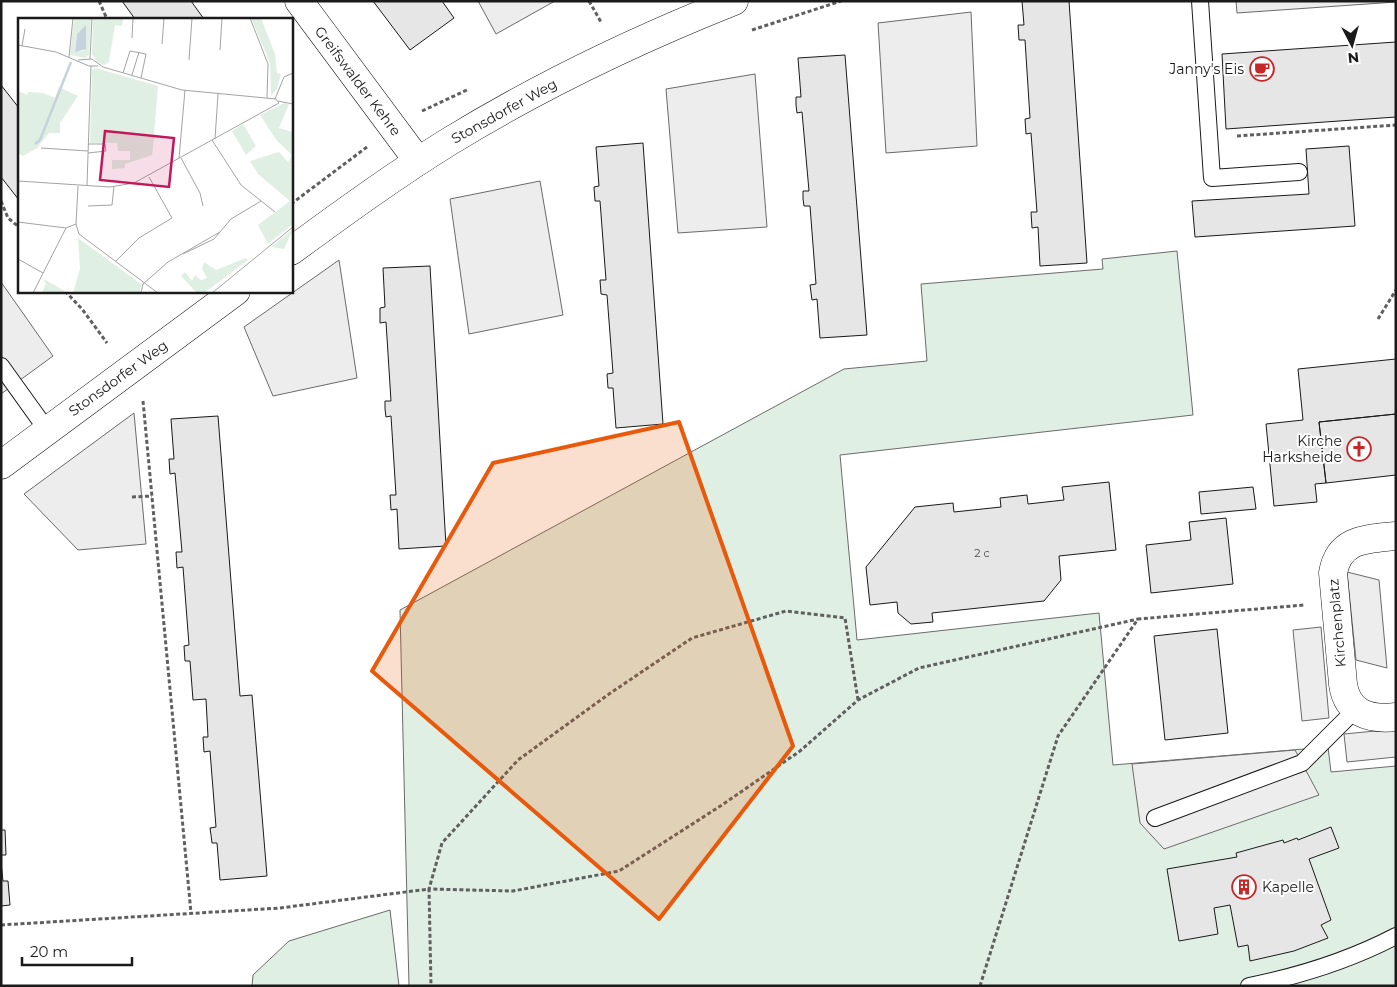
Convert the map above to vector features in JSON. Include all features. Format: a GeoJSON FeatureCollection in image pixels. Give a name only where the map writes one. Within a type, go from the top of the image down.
{"type":"FeatureCollection","features":[{"type":"Feature","properties":{"kind":"main road","name":"Greifswalder Kehre"},"geometry":{"type":"LineString","coordinates":[[299,1],[418,161]]}},
{"type":"Feature","properties":{"kind":"main road","name":"Stonsdorfer Weg"},"geometry":{"type":"LineString","coordinates":[[292,250],[418,161],[499,112],[565,76],[734,1]]}},
{"type":"Feature","properties":{"kind":"main road","name":"Stonsdorfer Weg"},"geometry":{"type":"LineString","coordinates":[[1,465],[235,292]]}},
{"type":"Feature","properties":{"kind":"main road","name":"Kirchenplatz"},"geometry":{"type":"LineString","coordinates":[[1356,709],[1344,691],[1332,573],[1341,553],[1346,547],[1360,540],[1396,536]]}},
{"type":"Feature","properties":{"kind":"main road"},"geometry":{"type":"LineString","coordinates":[[1356,709],[1363,714],[1377,718],[1396,717]]}},
{"type":"Feature","properties":{"kind":"lane"},"geometry":{"type":"LineString","coordinates":[[1200,1],[1212,178],[1300,172]]}},
{"type":"Feature","properties":{"kind":"lane"},"geometry":{"type":"LineString","coordinates":[[1,366],[47,430]]}},
{"type":"Feature","properties":{"kind":"lane"},"geometry":{"type":"LineString","coordinates":[[1155,818],[1302,763],[1356,709]]}},
{"type":"Feature","properties":{"kind":"lane"},"geometry":{"type":"LineString","coordinates":[[1249,986],[1329,964],[1396,936]]}},
{"type":"Feature","properties":{"kind":"path"},"geometry":{"type":"LineString","coordinates":[[99,1],[106,18]]}},
{"type":"Feature","properties":{"kind":"path"},"geometry":{"type":"LineString","coordinates":[[589,1],[603,24]]}},
{"type":"Feature","properties":{"kind":"path"},"geometry":{"type":"LineString","coordinates":[[749,31],[841,1]]}},
{"type":"Feature","properties":{"kind":"path"},"geometry":{"type":"LineString","coordinates":[[1210,138],[1396,125]]}},
{"type":"Feature","properties":{"kind":"path"},"geometry":{"type":"LineString","coordinates":[[1,201],[8,218],[18,226]]}},
{"type":"Feature","properties":{"kind":"path"},"geometry":{"type":"LineString","coordinates":[[1378,319],[1396,290]]}},
{"type":"Feature","properties":{"kind":"path"},"geometry":{"type":"LineString","coordinates":[[66,292],[82,309],[107,343]]}},
{"type":"Feature","properties":{"kind":"path"},"geometry":{"type":"LineString","coordinates":[[143,399],[191,913]]}},
{"type":"Feature","properties":{"kind":"path"},"geometry":{"type":"LineString","coordinates":[[132,497],[152,496]]}},
{"type":"Feature","properties":{"kind":"path"},"geometry":{"type":"LineString","coordinates":[[1,925],[280,908],[429,890],[513,890],[620,871],[722,805],[800,751],[858,700],[919,668],[1138,619],[1335,602]]}},
{"type":"Feature","properties":{"kind":"path"},"geometry":{"type":"LineString","coordinates":[[431,986],[429,890],[442,843],[518,760],[609,694],[692,638],[786,610],[845,618],[858,700]]}},
{"type":"Feature","properties":{"kind":"path"},"geometry":{"type":"LineString","coordinates":[[980,986],[1058,736],[1138,619]]}},
{"type":"Feature","properties":{"kind":"highlighted area"},"geometry":{"type":"Polygon","coordinates":[[[679,422],[793,746],[659,919],[372,671],[493,463],[679,422]]]}},
{"type":"Feature","properties":{"kind":"green space"},"geometry":{"type":"Polygon","coordinates":[[[1177,251],[1193,415],[840,455],[857,640],[1099,613],[1113,765],[1328,747],[1331,772],[1396,766],[1396,986],[409,986],[400,610],[844,369],[927,361],[921,284],[1103,269],[1102,259],[1177,251]]]}},
{"type":"Feature","properties":{"kind":"green space"},"geometry":{"type":"Polygon","coordinates":[[[390,910],[399,986],[252,986],[253,975],[289,941],[390,910]]]}},
{"type":"Feature","properties":{"kind":"shaded area"},"geometry":{"type":"Polygon","coordinates":[[[478,1],[555,1],[496,34],[478,1]]]}},
{"type":"Feature","properties":{"kind":"shaded area"},"geometry":{"type":"Polygon","coordinates":[[[1236,1],[1396,1],[1396,2],[1237,13],[1236,1]]]}},
{"type":"Feature","properties":{"kind":"shaded area"},"geometry":{"type":"Polygon","coordinates":[[[971,12],[977,146],[886,153],[878,23],[971,12]]]}},
{"type":"Feature","properties":{"kind":"shaded area"},"geometry":{"type":"Polygon","coordinates":[[[755,74],[767,227],[678,233],[666,89],[755,74]]]}},
{"type":"Feature","properties":{"kind":"shaded area"},"geometry":{"type":"Polygon","coordinates":[[[540,181],[563,315],[469,334],[450,199],[540,181]]]}},
{"type":"Feature","properties":{"kind":"shaded area"},"geometry":{"type":"Polygon","coordinates":[[[339,260],[357,378],[273,396],[244,327],[339,260]]]}},
{"type":"Feature","properties":{"kind":"shaded area"},"geometry":{"type":"Polygon","coordinates":[[[1,282],[53,356],[1,394],[1,282]]]}},
{"type":"Feature","properties":{"kind":"shaded area"},"geometry":{"type":"Polygon","coordinates":[[[134,413],[146,544],[78,550],[24,494],[134,413]]]}},
{"type":"Feature","properties":{"kind":"shaded area"},"geometry":{"type":"Polygon","coordinates":[[[1347,572],[1379,580],[1387,668],[1356,660],[1347,572]]]}},
{"type":"Feature","properties":{"kind":"shaded area"},"geometry":{"type":"Polygon","coordinates":[[[1321,627],[1329,718],[1302,721],[1293,630],[1321,627]]]}},
{"type":"Feature","properties":{"kind":"shaded area"},"geometry":{"type":"Polygon","coordinates":[[[1396,729],[1396,757],[1347,762],[1344,734],[1396,729]]]}},
{"type":"Feature","properties":{"kind":"shaded area"},"geometry":{"type":"Polygon","coordinates":[[[1295,750],[1319,795],[1164,849],[1140,823],[1132,764],[1295,750]]]}},
{"type":"Feature","properties":{"kind":"building"},"geometry":{"type":"Polygon","coordinates":[[[122,1],[191,1],[203,18],[134,18],[122,1]]]}},
{"type":"Feature","properties":{"kind":"building"},"geometry":{"type":"Polygon","coordinates":[[[373,1],[442,1],[454,18],[410,50],[373,1]]]}},
{"type":"Feature","properties":{"kind":"building"},"geometry":{"type":"Polygon","coordinates":[[[1022,1],[1069,1],[1087,263],[1040,266],[1038,227],[1032,228],[1031,212],[1037,212],[1031,133],[1026,134],[1025,119],[1030,118],[1025,40],[1019,40],[1018,25],[1024,25],[1022,1]]]}},
{"type":"Feature","properties":{"kind":"building"},"geometry":{"type":"Polygon","coordinates":[[[1396,42],[1396,117],[1226,129],[1222,54],[1396,42]]]}},
{"type":"Feature","properties":{"kind":"building"},"geometry":{"type":"Polygon","coordinates":[[[845,55],[867,335],[820,338],[817,299],[812,300],[810,285],[816,284],[810,206],[804,206],[803,199],[803,191],[809,191],[802,112],[797,113],[796,105],[796,97],[801,97],[798,58],[845,55]]]}},
{"type":"Feature","properties":{"kind":"building"},"geometry":{"type":"Polygon","coordinates":[[[1,85],[18,107],[18,199],[1,177],[1,85]]]}},
{"type":"Feature","properties":{"kind":"building"},"geometry":{"type":"Polygon","coordinates":[[[643,143],[663,424],[616,428],[613,388],[608,388],[607,374],[613,373],[607,295],[601,294],[600,280],[606,280],[600,201],[595,201],[594,187],[599,186],[596,147],[643,143]]]}},
{"type":"Feature","properties":{"kind":"building"},"geometry":{"type":"Polygon","coordinates":[[[1349,146],[1355,226],[1195,237],[1192,201],[1309,194],[1306,149],[1349,146]]]}},
{"type":"Feature","properties":{"kind":"building"},"geometry":{"type":"Polygon","coordinates":[[[430,266],[446,546],[399,549],[397,509],[391,510],[390,495],[396,495],[391,416],[386,417],[385,409],[385,401],[391,401],[386,322],[380,323],[380,308],[385,307],[383,268],[430,266]]]}},
{"type":"Feature","properties":{"kind":"building"},"geometry":{"type":"Polygon","coordinates":[[[1396,359],[1396,414],[1319,422],[1326,483],[1315,484],[1317,502],[1274,506],[1266,424],[1303,420],[1298,369],[1396,359]]]}},
{"type":"Feature","properties":{"kind":"building","name":"Kirche Harksheide"},"geometry":{"type":"Polygon","coordinates":[[[1396,414],[1396,475],[1326,483],[1319,422],[1396,414]]]}},
{"type":"Feature","properties":{"kind":"building"},"geometry":{"type":"Polygon","coordinates":[[[218,416],[240,696],[252,695],[267,876],[220,880],[217,843],[212,843],[210,828],[216,827],[210,751],[204,752],[203,737],[208,737],[206,699],[193,700],[190,661],[185,661],[184,646],[189,645],[183,567],[177,568],[176,552],[182,552],[175,473],[170,474],[169,459],[174,459],[171,419],[218,416]]]}},
{"type":"Feature","properties":{"kind":"building"},"geometry":{"type":"Polygon","coordinates":[[[1109,482],[1116,550],[1059,556],[1061,580],[1044,601],[932,613],[933,622],[911,624],[898,613],[897,602],[870,605],[866,567],[915,507],[953,503],[954,512],[1001,507],[1000,498],[1027,495],[1028,504],[1064,500],[1062,487],[1109,482]]]}},
{"type":"Feature","properties":{"kind":"building"},"geometry":{"type":"Polygon","coordinates":[[[1253,487],[1256,509],[1201,514],[1199,492],[1253,487]]]}},
{"type":"Feature","properties":{"kind":"building"},"geometry":{"type":"Polygon","coordinates":[[[1226,518],[1233,584],[1151,593],[1146,545],[1191,540],[1189,522],[1226,518]]]}},
{"type":"Feature","properties":{"kind":"building"},"geometry":{"type":"Polygon","coordinates":[[[1217,629],[1228,733],[1165,740],[1154,636],[1217,629]]]}},
{"type":"Feature","properties":{"kind":"building","name":"Kapelle"},"geometry":{"type":"Polygon","coordinates":[[[1331,827],[1339,848],[1309,859],[1331,920],[1321,925],[1328,938],[1294,951],[1250,961],[1248,945],[1238,947],[1230,905],[1214,908],[1218,934],[1179,941],[1167,869],[1237,857],[1236,853],[1283,840],[1284,843],[1297,838],[1298,840],[1331,827]]]}},
{"type":"Feature","properties":{"kind":"building"},"geometry":{"type":"Polygon","coordinates":[[[1,830],[5,830],[6,855],[1,855],[1,830]]]}},
{"type":"Feature","properties":{"kind":"building"},"geometry":{"type":"Polygon","coordinates":[[[1,862],[3,881],[8,881],[10,905],[1,906],[1,862]]]}},
{"type":"Feature","properties":{"kind":"place","name":"Janny's Eis"},"geometry":{"type":"Point","coordinates":[1262,69]}},
{"type":"Feature","properties":{"kind":"place","name":"Kirche Harksheide"},"geometry":{"type":"Point","coordinates":[1359,449]}},
{"type":"Feature","properties":{"kind":"place","name":"Kapelle"},"geometry":{"type":"Point","coordinates":[1244,887]}}]}
